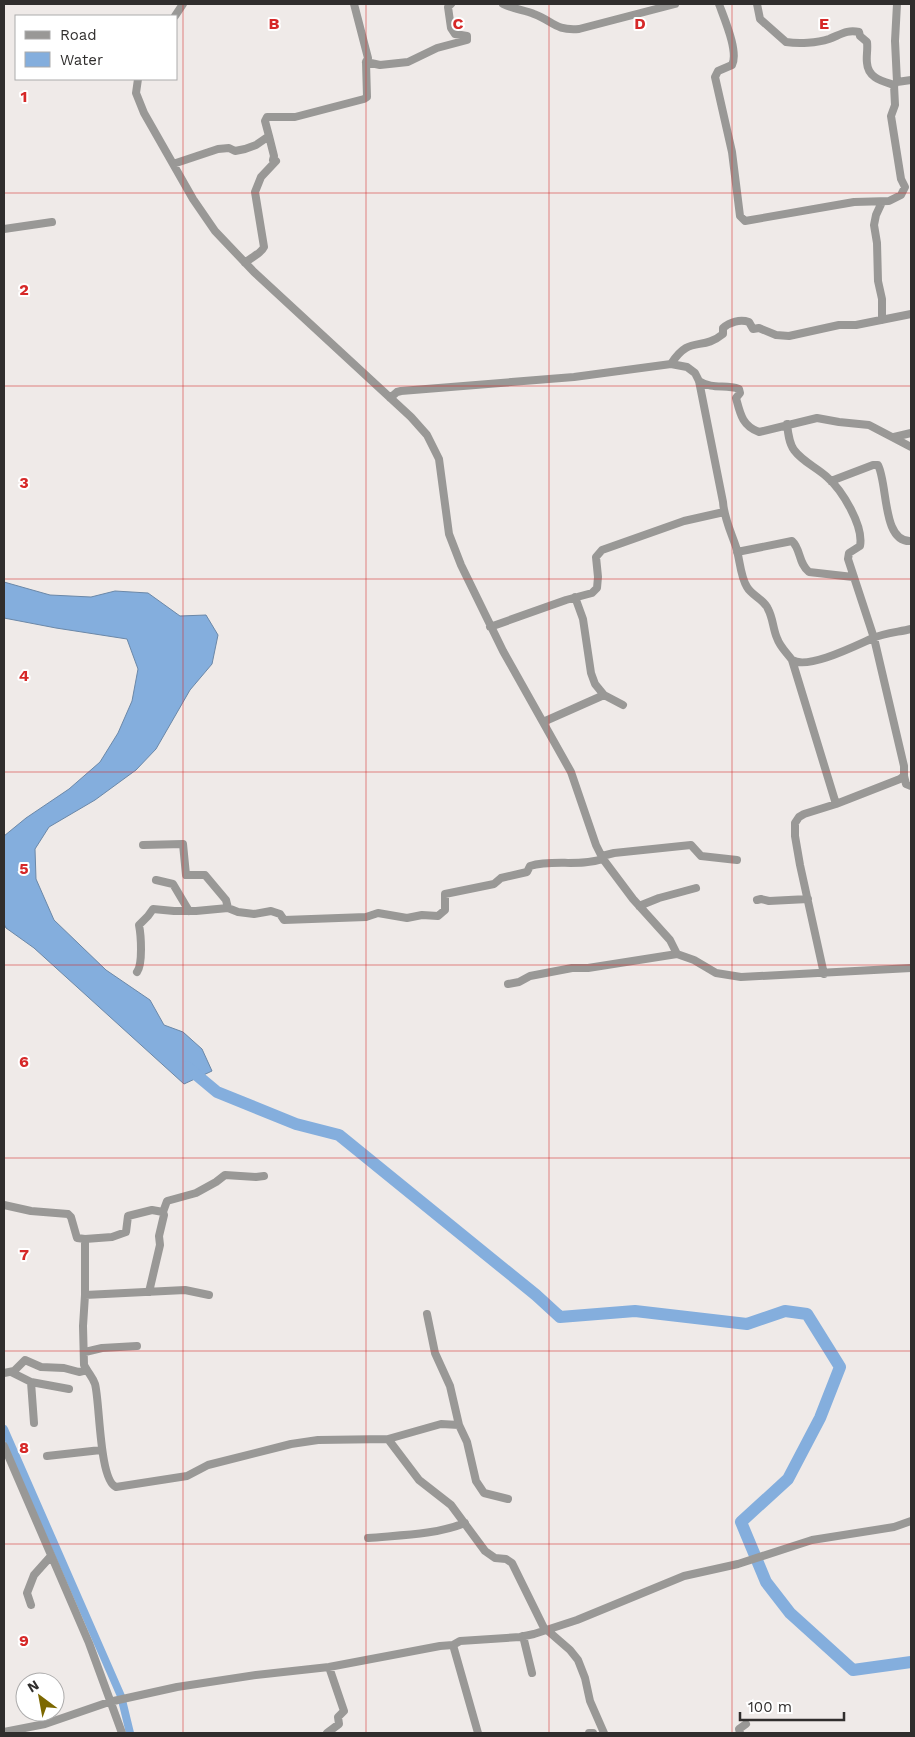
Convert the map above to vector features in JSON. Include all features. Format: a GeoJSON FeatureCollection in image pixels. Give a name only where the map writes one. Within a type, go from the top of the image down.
{"type":"FeatureCollection","features":[{"type":"Feature","properties":{"kind":"street"},"geometry":{"type":"LineString","coordinates":[[177,15],[183,4]]}},
{"type":"Feature","properties":{"kind":"street"},"geometry":{"type":"LineString","coordinates":[[248,261],[262,252],[264,247],[255,192],[261,177],[276,161],[273,160],[274,156],[266,121],[267,117],[295,117],[364,100],[367,97],[366,62],[368,58],[354,4]]}},
{"type":"Feature","properties":{"kind":"street"},"geometry":{"type":"LineString","coordinates":[[366,62],[380,66],[408,62],[437,48],[467,40],[467,36],[455,34],[451,28],[448,15],[448,7],[451,4]]}},
{"type":"Feature","properties":{"kind":"street"},"geometry":{"type":"LineString","coordinates":[[503,4],[535,14],[556,26],[568,30],[579,29],[675,4]]}},
{"type":"Feature","properties":{"kind":"street"},"geometry":{"type":"LineString","coordinates":[[719,4],[728,28],[734,60],[732,65],[718,71],[715,76],[732,152],[739,212],[742,219],[748,221],[854,202],[882,202],[901,194],[905,187],[901,179],[891,116],[895,105],[897,4]]}},
{"type":"Feature","properties":{"kind":"street"},"geometry":{"type":"LineString","coordinates":[[757,4],[760,19],[786,42],[815,42],[850,30],[859,32],[860,36],[867,42],[867,62],[870,73],[874,77],[896,83],[911,80]]}},
{"type":"Feature","properties":{"kind":"street"},"geometry":{"type":"LineString","coordinates":[[138,80],[137,98],[148,121],[177,163],[193,199],[210,224],[393,396],[423,430],[437,453],[441,465],[451,540],[461,565],[545,721],[573,778],[593,839],[670,940],[676,954]]}},
{"type":"Feature","properties":{"kind":"street"},"geometry":{"type":"LineString","coordinates":[[177,163],[218,149],[228,148],[235,151],[245,149],[256,145],[269,136]]}},
{"type":"Feature","properties":{"kind":"street"},"geometry":{"type":"LineString","coordinates":[[882,202],[874,225],[877,243],[878,281],[882,299],[882,320]]}},
{"type":"Feature","properties":{"kind":"street"},"geometry":{"type":"LineString","coordinates":[[4,229],[52,222]]}},
{"type":"Feature","properties":{"kind":"street"},"geometry":{"type":"LineString","coordinates":[[671,364],[681,349],[714,340],[723,334],[723,328],[727,324],[739,320],[749,322],[753,329],[759,328],[769,333],[783,336],[911,314]]}},
{"type":"Feature","properties":{"kind":"street"},"geometry":{"type":"LineString","coordinates":[[393,396],[574,377],[671,364],[687,367],[695,373],[699,381],[724,502],[724,512],[747,587],[769,609],[780,645],[792,660],[836,804]]}},
{"type":"Feature","properties":{"kind":"street"},"geometry":{"type":"LineString","coordinates":[[699,381],[708,386],[739,388],[740,393],[736,398],[740,418],[755,431],[761,432],[817,418],[864,424],[911,446]]}},
{"type":"Feature","properties":{"kind":"street"},"geometry":{"type":"LineString","coordinates":[[787,424],[790,442],[796,452],[803,460],[831,481],[846,500],[861,536],[860,546],[848,555],[853,577],[874,638],[903,763],[906,784],[911,786]]}},
{"type":"Feature","properties":{"kind":"street"},"geometry":{"type":"LineString","coordinates":[[894,437],[911,433]]}},
{"type":"Feature","properties":{"kind":"street"},"geometry":{"type":"LineString","coordinates":[[831,481],[873,465],[878,465],[892,530],[898,538],[904,541],[911,541]]}},
{"type":"Feature","properties":{"kind":"street"},"geometry":{"type":"LineString","coordinates":[[493,625],[592,593],[597,588],[596,557],[602,550],[684,521],[724,512]]}},
{"type":"Feature","properties":{"kind":"street"},"geometry":{"type":"LineString","coordinates":[[737,552],[792,541],[796,545],[800,562],[809,572],[853,577]]}},
{"type":"Feature","properties":{"kind":"street"},"geometry":{"type":"LineString","coordinates":[[575,597],[584,628],[593,679],[604,696],[623,705]]}},
{"type":"Feature","properties":{"kind":"street"},"geometry":{"type":"LineString","coordinates":[[792,660],[801,662],[834,655],[874,638],[911,629]]}},
{"type":"Feature","properties":{"kind":"street"},"geometry":{"type":"LineString","coordinates":[[545,721],[604,696]]}},
{"type":"Feature","properties":{"kind":"street"},"geometry":{"type":"LineString","coordinates":[[823,970],[794,836],[795,824],[804,814],[836,804],[904,776]]}},
{"type":"Feature","properties":{"kind":"street"},"geometry":{"type":"LineString","coordinates":[[143,845],[183,844],[186,875],[205,875],[226,900],[228,908]]}},
{"type":"Feature","properties":{"kind":"street"},"geometry":{"type":"LineString","coordinates":[[136,972],[139,968],[139,925],[153,909],[190,911],[228,908],[238,912],[254,914],[271,911],[280,914],[284,920],[366,917],[378,913],[407,918],[422,915],[438,916],[445,910],[445,894],[473,890],[494,884],[501,878],[527,872],[530,866],[539,863],[566,864],[595,861],[605,856],[691,845],[699,856],[737,860]]}},
{"type":"Feature","properties":{"kind":"street"},"geometry":{"type":"LineString","coordinates":[[156,880],[173,884],[190,911]]}},
{"type":"Feature","properties":{"kind":"street"},"geometry":{"type":"LineString","coordinates":[[642,905],[696,888]]}},
{"type":"Feature","properties":{"kind":"street"},"geometry":{"type":"LineString","coordinates":[[757,900],[808,899]]}},
{"type":"Feature","properties":{"kind":"street"},"geometry":{"type":"LineString","coordinates":[[508,984],[519,982],[530,976],[572,968],[588,968],[676,954],[694,960],[716,973],[748,978],[823,970],[911,968]]}},
{"type":"Feature","properties":{"kind":"street"},"geometry":{"type":"LineString","coordinates":[[149,1292],[160,1245],[163,1212],[167,1201],[196,1193],[225,1175],[264,1176]]}},
{"type":"Feature","properties":{"kind":"street"},"geometry":{"type":"LineString","coordinates":[[4,1206],[31,1211],[68,1214],[77,1238],[85,1239],[116,1236],[126,1232],[128,1216],[152,1210],[163,1212]]}},
{"type":"Feature","properties":{"kind":"street"},"geometry":{"type":"LineString","coordinates":[[85,1239],[85,1295],[82,1326],[85,1352],[84,1366],[93,1378],[97,1393],[101,1450],[110,1483],[116,1488],[187,1476],[208,1465],[291,1444],[318,1440],[388,1439],[441,1424],[459,1424]]}},
{"type":"Feature","properties":{"kind":"street"},"geometry":{"type":"LineString","coordinates":[[85,1295],[185,1290],[209,1295]]}},
{"type":"Feature","properties":{"kind":"street"},"geometry":{"type":"LineString","coordinates":[[427,1314],[435,1354],[450,1386],[459,1424],[467,1442],[478,1485],[489,1496],[508,1499]]}},
{"type":"Feature","properties":{"kind":"street"},"geometry":{"type":"LineString","coordinates":[[85,1352],[102,1348],[137,1346]]}},
{"type":"Feature","properties":{"kind":"street"},"geometry":{"type":"LineString","coordinates":[[8,1372],[25,1360],[41,1367],[64,1368],[80,1372],[87,1370]]}},
{"type":"Feature","properties":{"kind":"street"},"geometry":{"type":"LineString","coordinates":[[8,1372],[31,1382],[69,1389]]}},
{"type":"Feature","properties":{"kind":"street"},"geometry":{"type":"LineString","coordinates":[[31,1382],[34,1423]]}},
{"type":"Feature","properties":{"kind":"street"},"geometry":{"type":"LineString","coordinates":[[388,1439],[419,1480],[447,1501],[490,1556],[506,1559],[512,1563],[546,1630],[574,1654],[578,1660],[585,1678],[590,1701],[604,1733]]}},
{"type":"Feature","properties":{"kind":"street"},"geometry":{"type":"LineString","coordinates":[[4,1446],[113,1701],[122,1733]]}},
{"type":"Feature","properties":{"kind":"street"},"geometry":{"type":"LineString","coordinates":[[46,1456],[101,1450]]}},
{"type":"Feature","properties":{"kind":"street"},"geometry":{"type":"LineString","coordinates":[[4,1732],[46,1724],[84,1709],[177,1687],[256,1675],[329,1667],[453,1645],[465,1640],[523,1636],[577,1620],[684,1576],[738,1564],[812,1540],[894,1527],[911,1521]]}},
{"type":"Feature","properties":{"kind":"street"},"geometry":{"type":"LineString","coordinates":[[368,1538],[431,1532],[465,1523]]}},
{"type":"Feature","properties":{"kind":"street"},"geometry":{"type":"LineString","coordinates":[[31,1605],[27,1593],[34,1575],[51,1556]]}},
{"type":"Feature","properties":{"kind":"street"},"geometry":{"type":"LineString","coordinates":[[523,1636],[532,1673]]}},
{"type":"Feature","properties":{"kind":"street"},"geometry":{"type":"LineString","coordinates":[[453,1645],[478,1733]]}},
{"type":"Feature","properties":{"kind":"street"},"geometry":{"type":"LineString","coordinates":[[327,1733],[339,1724],[338,1717],[344,1711],[329,1667]]}},
{"type":"Feature","properties":{"kind":"street"},"geometry":{"type":"LineString","coordinates":[[740,1733],[739,1729],[746,1724]]}},
{"type":"Feature","properties":{"kind":"street"},"geometry":{"type":"LineString","coordinates":[[589,1733],[594,1733]]}},
{"type":"Feature","properties":{"kind":"water"},"geometry":{"type":"Polygon","coordinates":[[[4,582],[50,595],[91,597],[115,591],[148,593],[180,616],[206,615],[218,635],[212,664],[190,690],[156,749],[136,770],[95,800],[49,827],[35,849],[36,879],[54,920],[106,970],[150,1000],[164,1025],[183,1032],[202,1049],[212,1071],[184,1084],[34,948],[6,928],[4,924],[4,836],[26,818],[69,789],[100,762],[118,733],[132,701],[138,669],[127,639],[4,618],[4,582]]]}},
{"type":"Feature","properties":{"kind":"waterway"},"geometry":{"type":"LineString","coordinates":[[187,1067],[217,1092],[296,1124],[339,1135],[536,1295],[560,1317],[635,1311],[747,1324],[785,1311],[807,1314],[840,1367],[820,1418],[788,1479],[741,1522],[766,1582],[790,1613],[853,1670],[911,1662]]}},
{"type":"Feature","properties":{"kind":"waterway"},"geometry":{"type":"LineString","coordinates":[[4,1429],[121,1696],[130,1733]]}}]}
